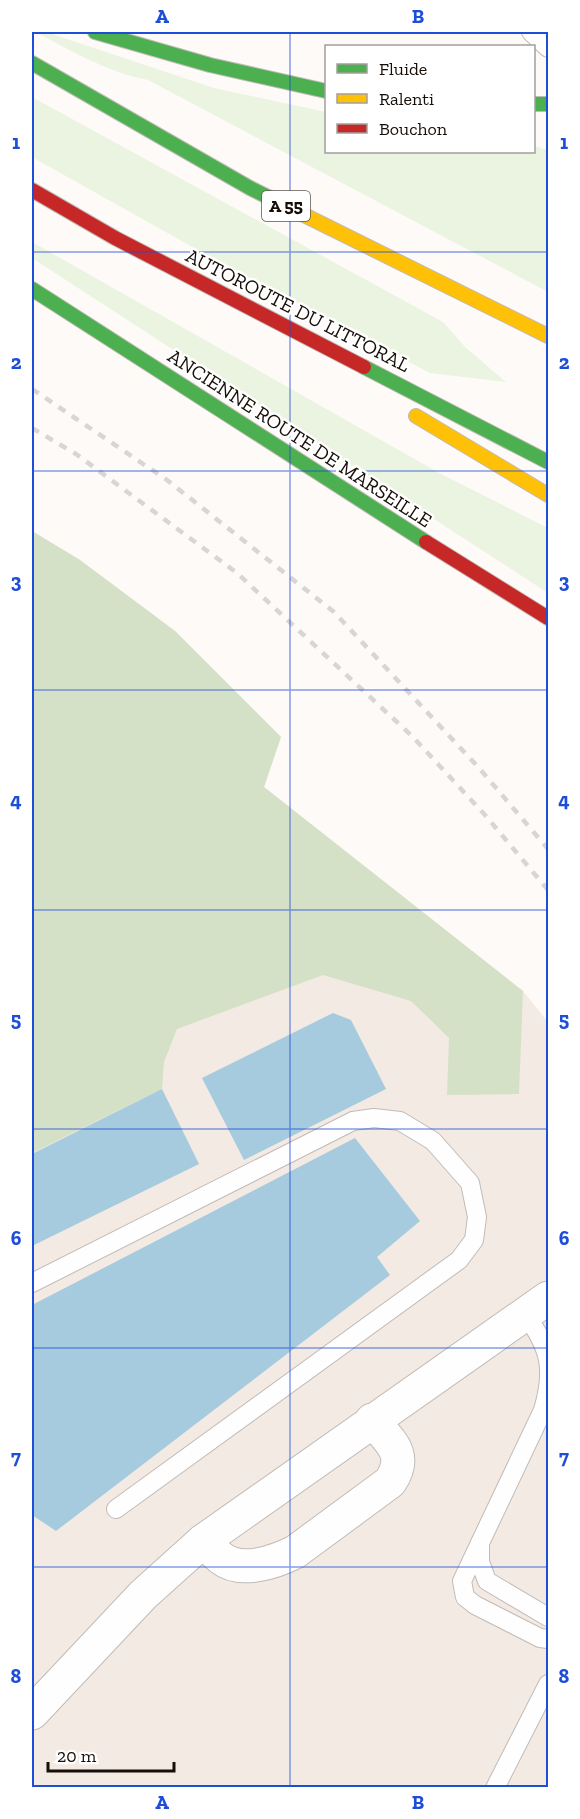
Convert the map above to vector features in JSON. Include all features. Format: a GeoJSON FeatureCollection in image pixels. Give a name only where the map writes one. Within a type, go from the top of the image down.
{"type":"FeatureCollection","features":[{"type":"Feature","properties":{"kind":"main road"},"geometry":{"type":"LineString","coordinates":[[95,32],[164,54],[244,75],[325,91]]}},
{"type":"Feature","properties":{"kind":"main road","name":"A 55"},"geometry":{"type":"LineString","coordinates":[[32,63],[250,188],[549,336]]}},
{"type":"Feature","properties":{"kind":"main road","name":"AUTOROUTE DU LITTORAL"},"geometry":{"type":"LineString","coordinates":[[32,190],[116,238],[549,462]]}},
{"type":"Feature","properties":{"kind":"main road"},"geometry":{"type":"LineString","coordinates":[[116,238],[332,366]]}},
{"type":"Feature","properties":{"kind":"main road","name":"ANCIENNE ROUTE DE MARSEILLE"},"geometry":{"type":"LineString","coordinates":[[32,289],[335,486],[549,618]]}},
{"type":"Feature","properties":{"kind":"main road"},"geometry":{"type":"LineString","coordinates":[[404,409],[549,495]]}},
{"type":"Feature","properties":{"kind":"street"},"geometry":{"type":"LineString","coordinates":[[32,1713],[143,1595],[203,1541],[537,1306]]}},
{"type":"Feature","properties":{"kind":"street"},"geometry":{"type":"LineString","coordinates":[[203,1541],[222,1560],[234,1564],[256,1566],[280,1560],[295,1552],[390,1482],[396,1473],[400,1463],[398,1452],[372,1420]]}},
{"type":"Feature","properties":{"kind":"lane"},"geometry":{"type":"LineString","coordinates":[[531,32],[549,48]]}},
{"type":"Feature","properties":{"kind":"lane"},"geometry":{"type":"LineString","coordinates":[[32,1283],[353,1121],[374,1118],[400,1121],[433,1141],[470,1183],[477,1217],[474,1240],[459,1260],[116,1509]]}},
{"type":"Feature","properties":{"kind":"lane"},"geometry":{"type":"LineString","coordinates":[[537,1306],[544,1340],[548,1391],[543,1410],[462,1581],[465,1597],[475,1605],[540,1638],[549,1639]]}},
{"type":"Feature","properties":{"kind":"lane"},"geometry":{"type":"LineString","coordinates":[[480,1543],[480,1562],[487,1581],[549,1617]]}},
{"type":"Feature","properties":{"kind":"lane"},"geometry":{"type":"LineString","coordinates":[[495,1788],[549,1684]]}},
{"type":"Feature","properties":{"kind":"shaded area"},"geometry":{"type":"Polygon","coordinates":[[[32,531],[80,560],[175,631],[281,737],[264,787],[523,991],[548,1022],[548,1787],[32,1788],[32,531]]]}},
{"type":"Feature","properties":{"kind":"green space"},"geometry":{"type":"Polygon","coordinates":[[[36,32],[46,32],[214,88],[325,112],[325,153],[535,153],[535,146],[548,150],[548,292],[148,80],[104,67],[36,32]]]}},
{"type":"Feature","properties":{"kind":"green space"},"geometry":{"type":"Polygon","coordinates":[[[32,97],[443,322],[465,347],[506,382],[430,373],[196,249],[32,157],[32,97]]]}},
{"type":"Feature","properties":{"kind":"green space"},"geometry":{"type":"Polygon","coordinates":[[[32,242],[441,474],[548,528],[548,593],[32,258],[32,242]]]}},
{"type":"Feature","properties":{"kind":"green space"},"geometry":{"type":"Polygon","coordinates":[[[32,531],[80,560],[175,631],[281,737],[264,787],[523,991],[519,1094],[447,1095],[449,1038],[411,1001],[323,975],[177,1029],[164,1062],[162,1089],[32,1153],[32,531]]]}},
{"type":"Feature","properties":{"kind":"water"},"geometry":{"type":"Polygon","coordinates":[[[333,1013],[351,1020],[386,1089],[244,1160],[202,1078],[333,1013]]]}},
{"type":"Feature","properties":{"kind":"water"},"geometry":{"type":"Polygon","coordinates":[[[162,1089],[199,1164],[32,1246],[32,1154],[162,1089]]]}},
{"type":"Feature","properties":{"kind":"water"},"geometry":{"type":"Polygon","coordinates":[[[355,1138],[420,1221],[377,1257],[390,1275],[56,1531],[32,1515],[32,1305],[355,1138]]]}},
{"type":"Feature","properties":{"kind":"railway"},"geometry":{"type":"LineString","coordinates":[[32,389],[167,480],[334,612],[479,768],[548,849]]}},
{"type":"Feature","properties":{"kind":"railway"},"geometry":{"type":"LineString","coordinates":[[32,428],[76,454],[237,573],[413,737],[485,815],[548,890]]}},
{"type":"Feature","properties":{"kind":"traffic: fast"},"geometry":{"type":"LineString","coordinates":[[95,32],[210,65],[325,91]]}},
{"type":"Feature","properties":{"kind":"traffic: fast"},"geometry":{"type":"LineString","coordinates":[[32,63],[250,188],[292,209]]}},
{"type":"Feature","properties":{"kind":"traffic: fast"},"geometry":{"type":"LineString","coordinates":[[535,104],[548,104]]}},
{"type":"Feature","properties":{"kind":"traffic: fast"},"geometry":{"type":"LineString","coordinates":[[32,289],[426,542]]}},
{"type":"Feature","properties":{"kind":"traffic: fast"},"geometry":{"type":"LineString","coordinates":[[364,367],[548,462]]}},
{"type":"Feature","properties":{"kind":"traffic: slow"},"geometry":{"type":"LineString","coordinates":[[292,209],[548,336]]}},
{"type":"Feature","properties":{"kind":"traffic: slow"},"geometry":{"type":"LineString","coordinates":[[416,416],[548,495]]}},
{"type":"Feature","properties":{"kind":"traffic: jam"},"geometry":{"type":"LineString","coordinates":[[32,190],[115,238],[364,367]]}},
{"type":"Feature","properties":{"kind":"traffic: jam"},"geometry":{"type":"LineString","coordinates":[[426,542],[548,618]]}}]}
